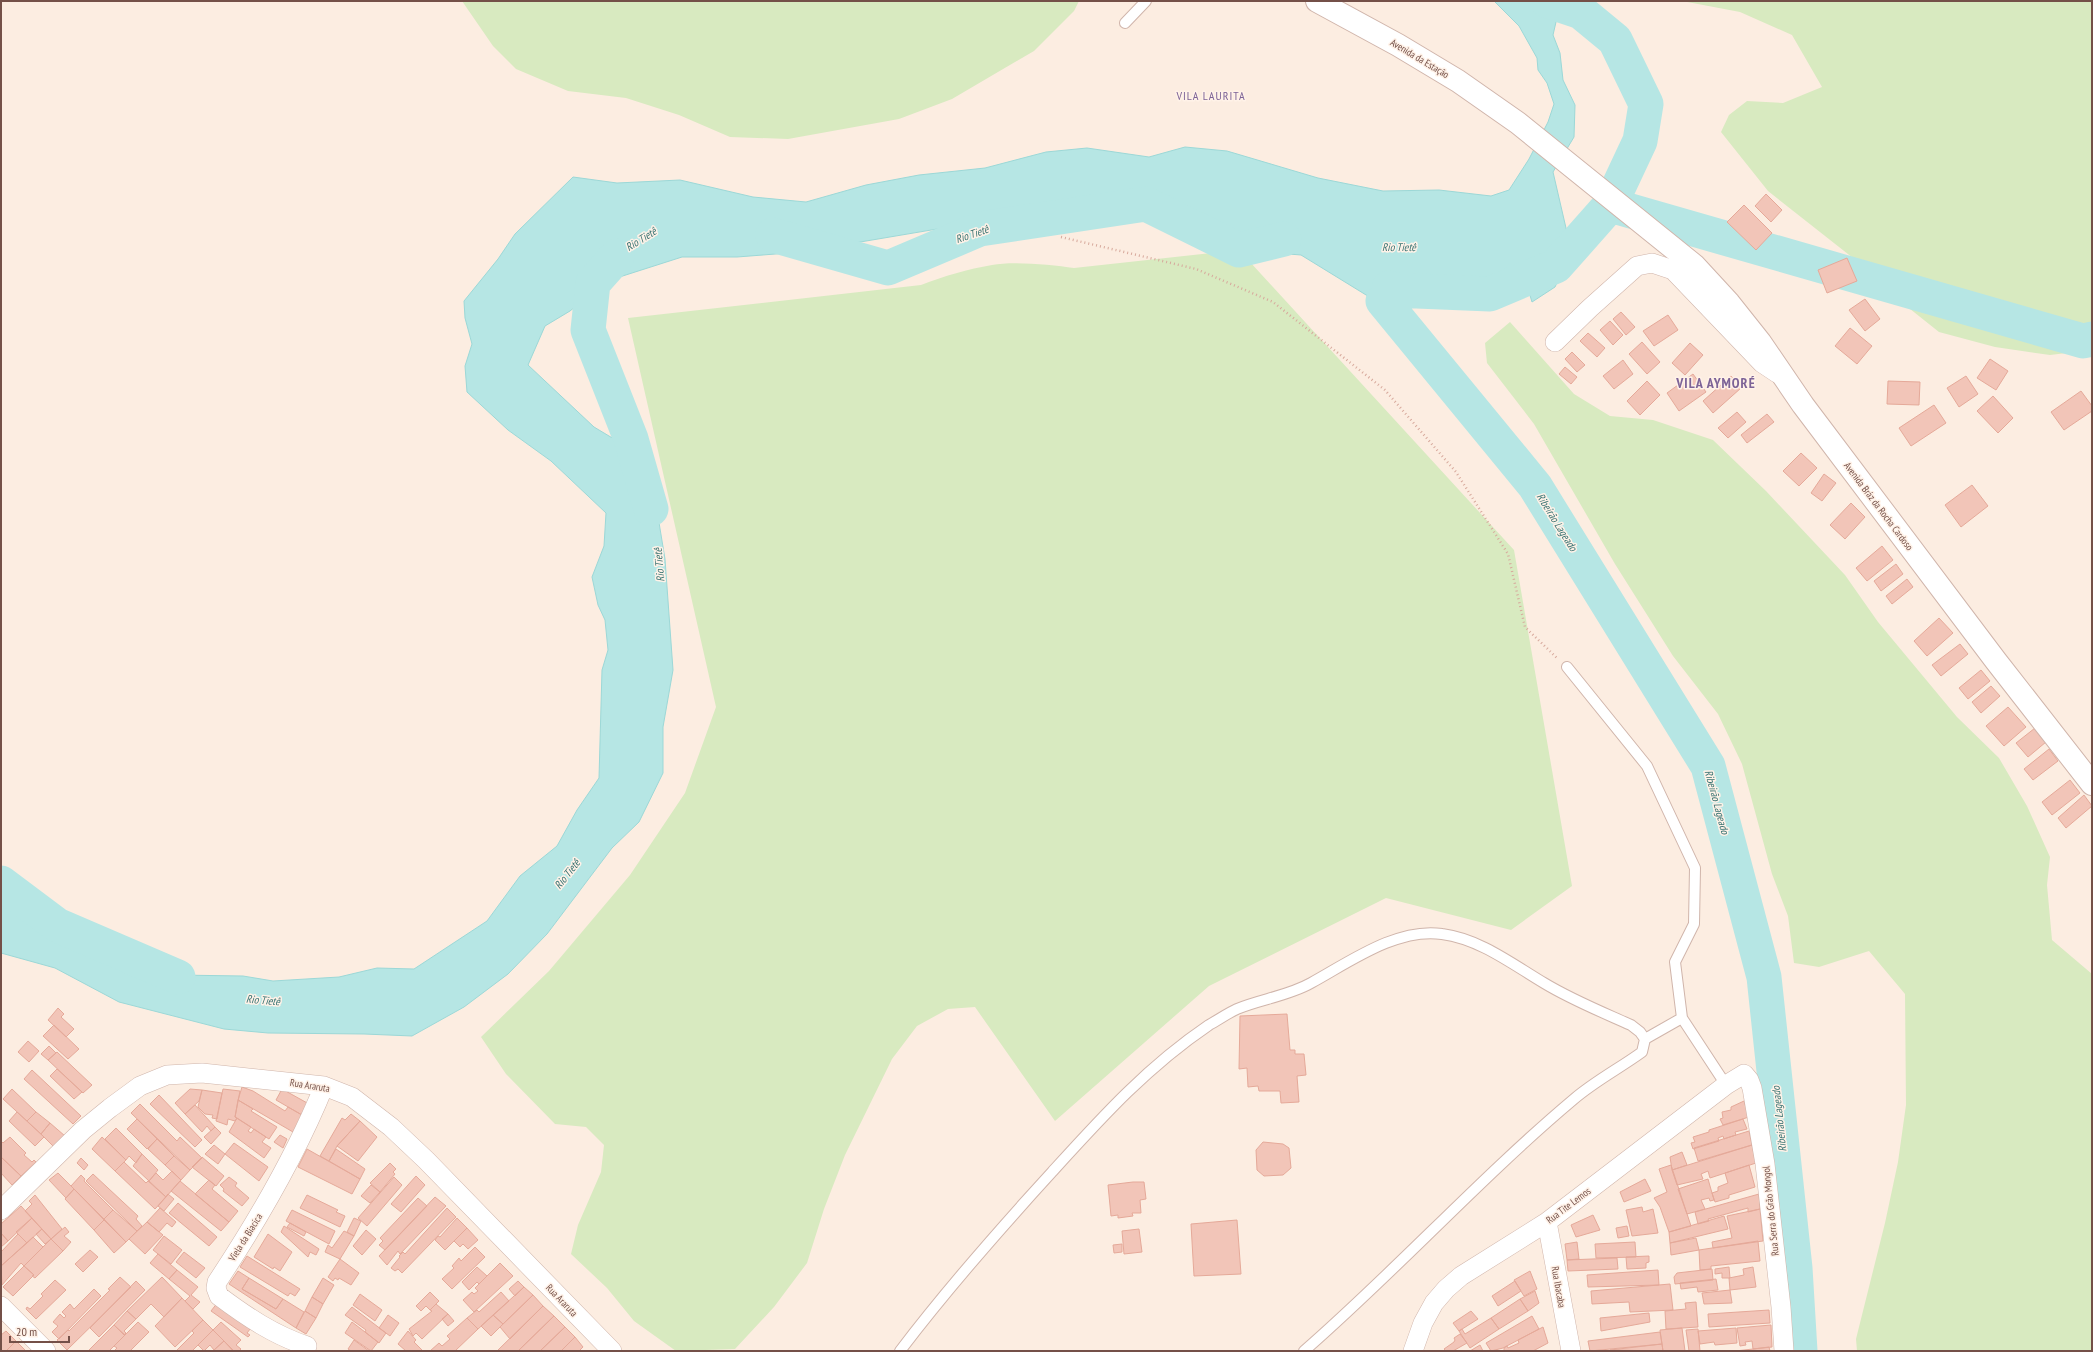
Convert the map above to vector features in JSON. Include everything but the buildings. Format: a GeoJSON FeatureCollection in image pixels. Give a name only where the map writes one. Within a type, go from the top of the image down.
{"type":"FeatureCollection","features":[{"type":"Feature","properties":{"kind":"street","name":"Avenida da Estação"},"geometry":{"type":"LineString","coordinates":[[1317,1],[1398,44],[1458,81],[1518,123],[1659,235]]}},
{"type":"Feature","properties":{"kind":"street","name":"Avenida Bráz da Rocha Cardoso"},"geometry":{"type":"LineString","coordinates":[[1659,235],[1694,265],[1729,303],[1760,342],[1785,379],[1916,556],[2092,784]]}},
{"type":"Feature","properties":{"kind":"street"},"geometry":{"type":"LineString","coordinates":[[1556,342],[1590,308],[1637,266],[1652,263],[1673,270],[1762,363],[1785,379]]}},
{"type":"Feature","properties":{"kind":"street","name":"Rua Araruta"},"geometry":{"type":"LineString","coordinates":[[1,1210],[83,1130],[110,1108],[140,1086],[167,1075],[202,1073],[324,1086],[352,1097],[396,1132],[612,1351]]}},
{"type":"Feature","properties":{"kind":"street","name":"Rua Tite Lemos"},"geometry":{"type":"LineString","coordinates":[[1413,1351],[1423,1323],[1434,1303],[1446,1289],[1461,1276],[1547,1222],[1726,1086],[1744,1074]]}},
{"type":"Feature","properties":{"kind":"street","name":"Rua Serra do Grão Mongol"},"geometry":{"type":"LineString","coordinates":[[1744,1074],[1749,1080],[1752,1088],[1765,1164],[1781,1307],[1784,1351]]}},
{"type":"Feature","properties":{"kind":"street","name":"Viela da Biacica"},"geometry":{"type":"LineString","coordinates":[[307,1346],[286,1339],[266,1329],[219,1296],[216,1288],[217,1282],[248,1234],[292,1155],[312,1116],[324,1086]]}},
{"type":"Feature","properties":{"kind":"street","name":"Rua Ibacaba"},"geometry":{"type":"LineString","coordinates":[[1547,1222],[1571,1351]]}},
{"type":"Feature","properties":{"kind":"street"},"geometry":{"type":"LineString","coordinates":[[1,1306],[46,1351]]}},
{"type":"Feature","properties":{"kind":"lane"},"geometry":{"type":"LineString","coordinates":[[1125,23],[1146,1]]}},
{"type":"Feature","properties":{"kind":"lane"},"geometry":{"type":"LineString","coordinates":[[1567,666],[1647,766],[1696,868],[1694,924],[1675,962],[1682,1018],[1726,1086]]}},
{"type":"Feature","properties":{"kind":"lane"},"geometry":{"type":"LineString","coordinates":[[900,1351],[935,1305],[1031,1195],[1104,1115],[1145,1073],[1204,1029],[1237,1009],[1303,988],[1380,946],[1416,934],[1439,933],[1460,937],[1493,952],[1568,996],[1631,1024],[1645,1039]]}},
{"type":"Feature","properties":{"kind":"lane"},"geometry":{"type":"LineString","coordinates":[[1304,1351],[1342,1317],[1540,1128],[1576,1097],[1642,1052],[1645,1039],[1682,1018]]}},
{"type":"Feature","properties":{"kind":"path"},"geometry":{"type":"LineString","coordinates":[[1062,238],[1196,269],[1272,302],[1385,390],[1456,472],[1508,554],[1526,627],[1567,666]]}},
{"type":"Feature","properties":{"kind":"green space"},"geometry":{"type":"Polygon","coordinates":[[[462,1],[1079,1],[1074,11],[1034,51],[952,99],[899,119],[788,139],[730,137],[679,115],[626,98],[568,91],[516,69],[493,46],[462,1]]]}},
{"type":"Feature","properties":{"kind":"green space"},"geometry":{"type":"Polygon","coordinates":[[[1682,1],[2092,1],[2092,350],[2050,355],[1995,347],[1939,332],[1895,297],[1853,258],[1768,191],[1721,132],[1729,115],[1747,101],[1783,103],[1822,87],[1792,35],[1740,12],[1682,1]]]}},
{"type":"Feature","properties":{"kind":"green space"},"geometry":{"type":"Polygon","coordinates":[[[1239,250],[1514,550],[1572,886],[1511,930],[1386,898],[1209,986],[1055,1121],[975,1007],[948,1009],[917,1026],[892,1059],[845,1155],[824,1209],[807,1263],[774,1307],[735,1349],[676,1351],[634,1321],[607,1288],[571,1254],[578,1225],[601,1172],[604,1145],[586,1127],[555,1124],[506,1074],[481,1037],[549,971],[630,875],[685,793],[716,707],[628,318],[921,285],[965,271],[1001,264],[1033,264],[1074,268],[1239,250]]]}},
{"type":"Feature","properties":{"kind":"green space"},"geometry":{"type":"Polygon","coordinates":[[[1510,322],[1574,394],[1610,416],[1653,420],[1713,440],[1766,491],[1845,575],[1878,622],[1957,717],[1999,758],[2027,806],[2050,857],[2047,885],[2052,940],[2092,974],[2092,1351],[1857,1351],[1856,1339],[1885,1223],[1898,1162],[1906,1105],[1905,994],[1869,951],[1819,967],[1794,963],[1788,916],[1772,874],[1742,764],[1718,714],[1673,656],[1615,564],[1534,424],[1487,363],[1485,343],[1510,322]]]}},
{"type":"Feature","properties":{"kind":"water","name":"Rio Tietê"},"geometry":{"type":"Polygon","coordinates":[[[1494,1],[1567,1],[1568,5],[1556,22],[1553,35],[1560,53],[1563,80],[1575,105],[1574,137],[1553,172],[1566,228],[1569,258],[1555,287],[1532,302],[1525,279],[1501,276],[1458,280],[1406,307],[1371,298],[1301,255],[1239,250],[1189,215],[1109,200],[801,252],[737,257],[682,257],[607,281],[570,311],[545,326],[528,365],[594,427],[629,448],[654,492],[665,559],[673,670],[663,727],[663,773],[639,822],[612,848],[547,934],[508,974],[464,1007],[412,1036],[268,1033],[224,1029],[119,1002],[55,968],[1,953],[1,901],[31,915],[85,950],[143,960],[176,975],[243,976],[273,981],[339,977],[377,968],[414,969],[487,921],[520,876],[557,846],[577,810],[599,778],[602,670],[608,650],[605,620],[598,605],[592,577],[604,546],[606,513],[551,461],[508,430],[467,392],[465,366],[472,344],[465,318],[464,301],[498,259],[515,234],[573,177],[617,183],[680,180],[753,197],[806,202],[866,185],[919,175],[985,168],[1046,152],[1087,148],[1149,157],[1185,147],[1227,151],[1318,178],[1383,191],[1439,190],[1491,196],[1509,190],[1529,159],[1548,122],[1554,104],[1547,83],[1538,70],[1537,58],[1519,26],[1494,1]]]}},
{"type":"Feature","properties":{"kind":"waterway","name":"Rio Tietê"},"geometry":{"type":"LineString","coordinates":[[1389,288],[1392,290],[1490,294],[1556,266],[1610,205],[1640,141],[1646,104],[1615,40],[1581,12],[1548,1]]}},
{"type":"Feature","properties":{"kind":"waterway","name":"Rio Tietê"},"geometry":{"type":"LineString","coordinates":[[773,235],[888,268],[980,229],[1146,204],[1239,250],[1284,239]]}},
{"type":"Feature","properties":{"kind":"waterway"},"geometry":{"type":"LineString","coordinates":[[1610,205],[2083,341],[2092,339]]}},
{"type":"Feature","properties":{"kind":"waterway","name":"Rio Tietê"},"geometry":{"type":"LineString","coordinates":[[617,256],[593,283],[588,330],[631,439],[651,509]]}},
{"type":"Feature","properties":{"kind":"waterway","name":"Ribeirão Lageado"},"geometry":{"type":"LineString","coordinates":[[1383,301],[1535,486],[1708,766],[1764,977],[1795,1268],[1800,1351]]}},
{"type":"Feature","properties":{"kind":"waterway","name":"Rio Tietê"},"geometry":{"type":"LineString","coordinates":[[1,883],[57,925],[178,977]]}},
{"type":"Feature","properties":{"kind":"district","name":"VILA LAURITA"},"geometry":{"type":"Point","coordinates":[1211,96]}},
{"type":"Feature","properties":{"kind":"district","name":"VILA AYMORÉ"},"geometry":{"type":"Point","coordinates":[1716,383]}}]}
